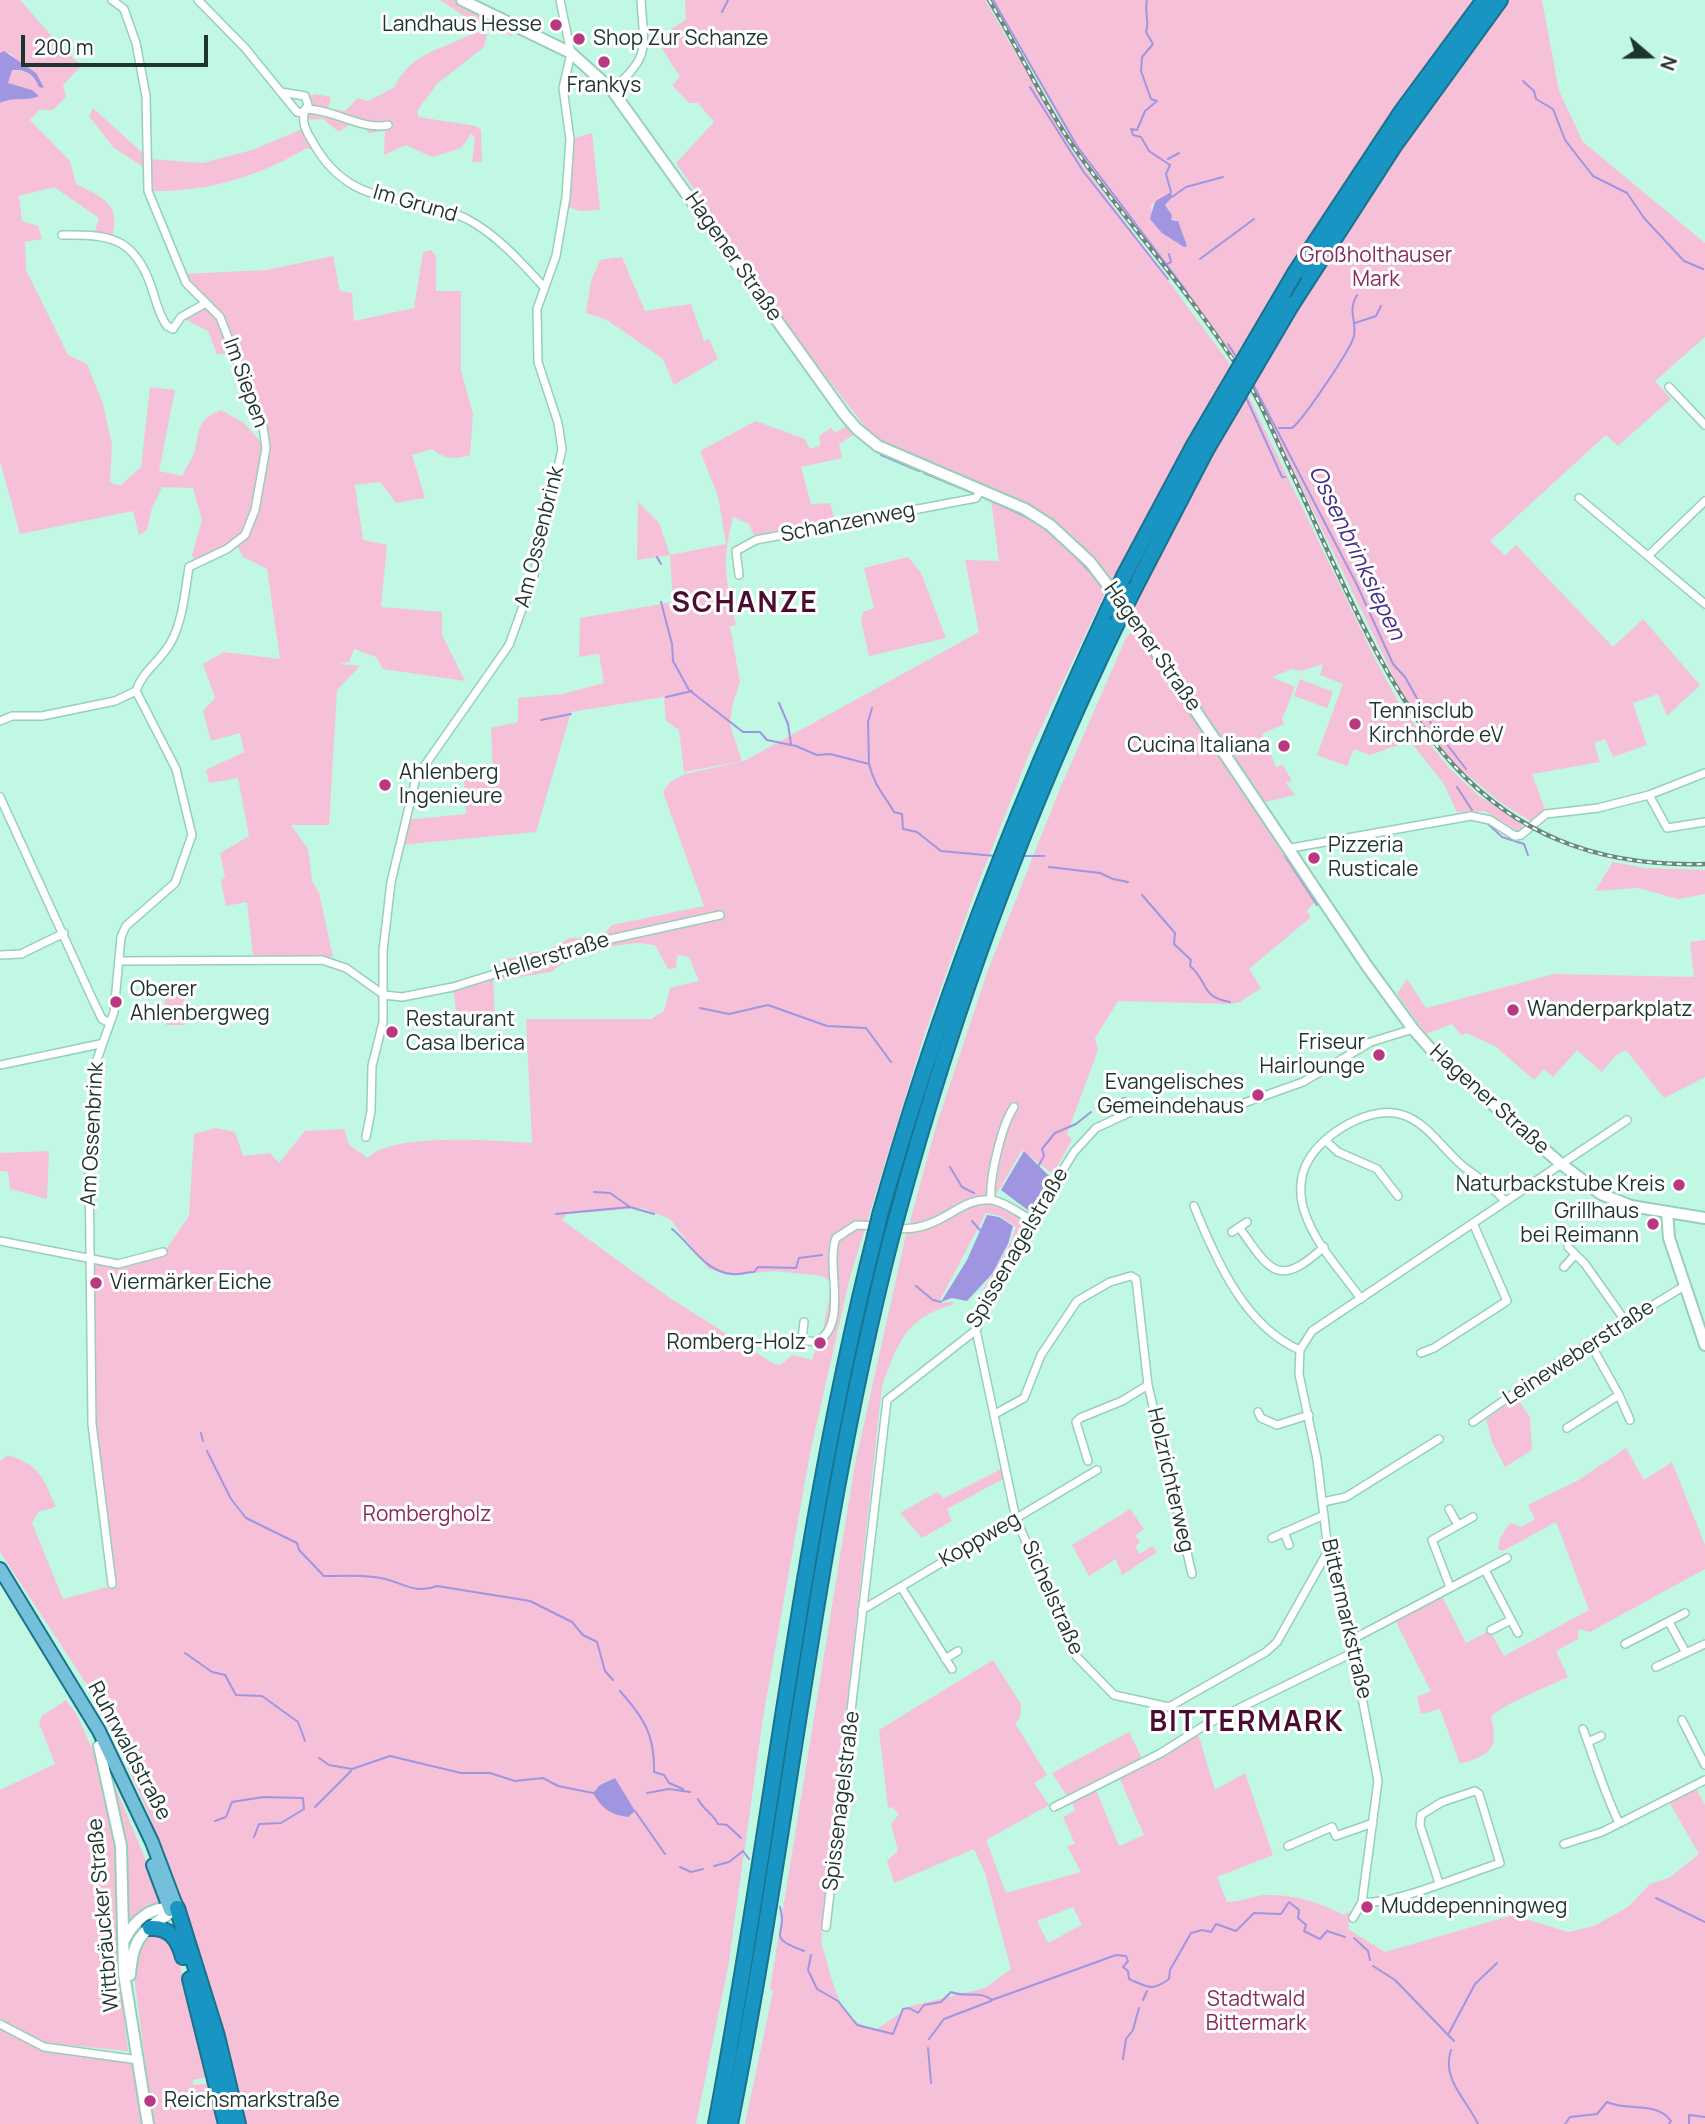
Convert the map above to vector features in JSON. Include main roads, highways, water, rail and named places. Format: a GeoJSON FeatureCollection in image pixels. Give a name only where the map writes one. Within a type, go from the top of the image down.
{"type":"FeatureCollection","features":[{"type":"Feature","properties":{"kind":"highway"},"geometry":{"type":"LineString","coordinates":[[716,2124],[828,1445],[880,1215],[942,1011],[983,898],[1029,803],[1112,616],[1124,576],[1402,111],[1484,0]]}},
{"type":"Feature","properties":{"kind":"highway"},"geometry":{"type":"LineString","coordinates":[[1301,277],[1500,0]]}},
{"type":"Feature","properties":{"kind":"highway"},"geometry":{"type":"LineString","coordinates":[[1402,111],[1421,68]]}},
{"type":"Feature","properties":{"kind":"highway"},"geometry":{"type":"LineString","coordinates":[[1394,146],[1415,127]]}},
{"type":"Feature","properties":{"kind":"highway"},"geometry":{"type":"LineString","coordinates":[[1112,616],[1134,589],[1200,449]]}},
{"type":"Feature","properties":{"kind":"highway"},"geometry":{"type":"LineString","coordinates":[[730,2124],[838,1473],[891,1238],[942,1060],[998,904],[1029,803]]}},
{"type":"Feature","properties":{"kind":"highway","name":"Ruhrwaldstraße"},"geometry":{"type":"LineString","coordinates":[[173,1910],[216,2036],[237,2124]]}},
{"type":"Feature","properties":{"kind":"highway"},"geometry":{"type":"LineString","coordinates":[[150,1928],[164,1929],[178,1941]]}},
{"type":"Feature","properties":{"kind":"highway","name":"Ruhrwaldstraße"},"geometry":{"type":"LineString","coordinates":[[178,1941],[226,2124]]}},
{"type":"Feature","properties":{"kind":"highway"},"geometry":{"type":"LineString","coordinates":[[708,2124],[727,2067]]}},
{"type":"Feature","properties":{"kind":"main road","name":"Hagener Straße"},"geometry":{"type":"LineString","coordinates":[[462,0],[571,53],[612,90],[857,429],[878,446],[1026,509],[1050,525],[1097,570],[1139,625],[1413,1029],[1475,1090],[1584,1183],[1620,1203],[1705,1218]]}},
{"type":"Feature","properties":{"kind":"main road"},"geometry":{"type":"LineString","coordinates":[[1672,1213],[1668,1232],[1705,1345]]}},
{"type":"Feature","properties":{"kind":"main road"},"geometry":{"type":"LineString","coordinates":[[0,1569],[70,1683]]}},
{"type":"Feature","properties":{"kind":"main road","name":"Ruhrwaldstraße"},"geometry":{"type":"LineString","coordinates":[[70,1683],[146,1845],[173,1910]]}},
{"type":"Feature","properties":{"kind":"main road","name":"Ruhrwaldstraße"},"geometry":{"type":"LineString","coordinates":[[70,1683],[126,1784],[152,1842],[173,1910],[178,1941]]}},
{"type":"Feature","properties":{"kind":"main road","name":"Wittbräucker Straße"},"geometry":{"type":"LineString","coordinates":[[99,1746],[121,1846],[123,1942],[148,2124]]}},
{"type":"Feature","properties":{"kind":"main road"},"geometry":{"type":"LineString","coordinates":[[128,1987],[134,1946],[139,1936],[173,1910]]}},
{"type":"Feature","properties":{"kind":"main road"},"geometry":{"type":"LineString","coordinates":[[123,1942],[142,1916],[152,1911],[173,1910]]}},
{"type":"Feature","properties":{"kind":"waterway"},"geometry":{"type":"LineString","coordinates":[[722,12],[728,0]]}},
{"type":"Feature","properties":{"kind":"waterway","name":"Ossenbrinksiepen"},"geometry":{"type":"LineString","coordinates":[[993,0],[1077,146],[1187,292]]}},
{"type":"Feature","properties":{"kind":"waterway"},"geometry":{"type":"LineString","coordinates":[[1147,0],[1146,32],[1153,44],[1142,57],[1141,71],[1151,99],[1157,101],[1145,111],[1137,130],[1131,129],[1133,135],[1141,137],[1149,151],[1170,165],[1166,174],[1171,192]]}},
{"type":"Feature","properties":{"kind":"waterway"},"geometry":{"type":"LineString","coordinates":[[1523,81],[1534,91],[1536,99],[1553,109],[1565,140],[1593,176],[1627,193],[1644,218],[1684,261],[1703,269]]}},
{"type":"Feature","properties":{"kind":"waterway"},"geometry":{"type":"LineString","coordinates":[[1030,87],[1083,171],[1168,279]]}},
{"type":"Feature","properties":{"kind":"waterway"},"geometry":{"type":"LineString","coordinates":[[1168,159],[1179,153]]}},
{"type":"Feature","properties":{"kind":"waterway"},"geometry":{"type":"LineString","coordinates":[[1172,197],[1186,187],[1223,177]]}},
{"type":"Feature","properties":{"kind":"waterway"},"geometry":{"type":"LineString","coordinates":[[1200,259],[1254,219]]}},
{"type":"Feature","properties":{"kind":"waterway"},"geometry":{"type":"LineString","coordinates":[[1167,264],[1171,262],[1169,254]]}},
{"type":"Feature","properties":{"kind":"waterway"},"geometry":{"type":"LineString","coordinates":[[1279,428],[1292,428],[1298,422],[1345,355],[1354,336],[1352,311],[1357,295]]}},
{"type":"Feature","properties":{"kind":"waterway"},"geometry":{"type":"LineString","coordinates":[[1355,323],[1376,316],[1381,306]]}},
{"type":"Feature","properties":{"kind":"waterway","name":"Ossenbrinksiepen"},"geometry":{"type":"LineString","coordinates":[[1228,344],[1237,358]]}},
{"type":"Feature","properties":{"kind":"waterway","name":"Ossenbrinksiepen"},"geometry":{"type":"LineString","coordinates":[[1253,384],[1357,585],[1393,664],[1405,677],[1432,725],[1466,769]]}},
{"type":"Feature","properties":{"kind":"waterway"},"geometry":{"type":"LineString","coordinates":[[1245,395],[1282,477],[1285,477]]}},
{"type":"Feature","properties":{"kind":"waterway"},"geometry":{"type":"LineString","coordinates":[[881,455],[919,471]]}},
{"type":"Feature","properties":{"kind":"waterway"},"geometry":{"type":"LineString","coordinates":[[924,473],[975,494]]}},
{"type":"Feature","properties":{"kind":"waterway"},"geometry":{"type":"LineString","coordinates":[[990,500],[1033,520]]}},
{"type":"Feature","properties":{"kind":"waterway"},"geometry":{"type":"LineString","coordinates":[[1043,527],[1064,545]]}},
{"type":"Feature","properties":{"kind":"waterway"},"geometry":{"type":"LineString","coordinates":[[1073,554],[1094,576]]}},
{"type":"Feature","properties":{"kind":"waterway"},"geometry":{"type":"LineString","coordinates":[[657,557],[661,564]]}},
{"type":"Feature","properties":{"kind":"waterway"},"geometry":{"type":"LineString","coordinates":[[661,602],[672,644],[673,661],[689,690],[743,732],[760,732],[767,740],[796,746],[817,755],[830,754],[869,764],[877,784],[894,812],[902,814],[903,829],[917,832],[941,851],[995,856]]}},
{"type":"Feature","properties":{"kind":"waterway"},"geometry":{"type":"LineString","coordinates":[[1129,623],[1211,744]]}},
{"type":"Feature","properties":{"kind":"waterway"},"geometry":{"type":"LineString","coordinates":[[666,697],[692,691]]}},
{"type":"Feature","properties":{"kind":"waterway"},"geometry":{"type":"LineString","coordinates":[[779,703],[788,724],[791,744]]}},
{"type":"Feature","properties":{"kind":"waterway"},"geometry":{"type":"LineString","coordinates":[[869,762],[868,722],[872,708]]}},
{"type":"Feature","properties":{"kind":"waterway"},"geometry":{"type":"LineString","coordinates":[[541,720],[571,714]]}},
{"type":"Feature","properties":{"kind":"waterway","name":"Ossenbrinksiepen"},"geometry":{"type":"LineString","coordinates":[[1457,787],[1472,810]]}},
{"type":"Feature","properties":{"kind":"waterway","name":"Ossenbrinksiepen"},"geometry":{"type":"LineString","coordinates":[[1474,820],[1482,822]]}},
{"type":"Feature","properties":{"kind":"waterway","name":"Ossenbrinksiepen"},"geometry":{"type":"LineString","coordinates":[[1487,823],[1502,837],[1524,844],[1528,855]]}},
{"type":"Feature","properties":{"kind":"waterway"},"geometry":{"type":"LineString","coordinates":[[1022,856],[1044,856]]}},
{"type":"Feature","properties":{"kind":"waterway"},"geometry":{"type":"LineString","coordinates":[[1285,856],[1317,905]]}},
{"type":"Feature","properties":{"kind":"waterway"},"geometry":{"type":"LineString","coordinates":[[1049,867],[1100,873],[1128,882]]}},
{"type":"Feature","properties":{"kind":"waterway"},"geometry":{"type":"LineString","coordinates":[[1142,895],[1175,933],[1174,944],[1191,960],[1190,966],[1209,993],[1220,1000],[1230,1002]]}},
{"type":"Feature","properties":{"kind":"waterway"},"geometry":{"type":"LineString","coordinates":[[700,1008],[729,1014],[768,1005],[827,1026],[866,1028],[891,1062]]}},
{"type":"Feature","properties":{"kind":"waterway"},"geometry":{"type":"LineString","coordinates":[[1104,1105],[1125,1098],[1130,1102]]}},
{"type":"Feature","properties":{"kind":"waterway"},"geometry":{"type":"LineString","coordinates":[[1039,1165],[1044,1156],[1042,1149],[1055,1133],[1076,1124],[1091,1112]]}},
{"type":"Feature","properties":{"kind":"waterway"},"geometry":{"type":"LineString","coordinates":[[950,1167],[962,1187],[974,1193]]}},
{"type":"Feature","properties":{"kind":"waterway"},"geometry":{"type":"LineString","coordinates":[[594,1192],[610,1193],[630,1207]]}},
{"type":"Feature","properties":{"kind":"waterway"},"geometry":{"type":"LineString","coordinates":[[556,1214],[630,1207],[654,1214]]}},
{"type":"Feature","properties":{"kind":"waterway"},"geometry":{"type":"LineString","coordinates":[[972,1221],[980,1230]]}},
{"type":"Feature","properties":{"kind":"waterway"},"geometry":{"type":"LineString","coordinates":[[672,1229],[706,1263],[732,1274],[754,1272],[758,1267],[796,1268],[799,1258],[822,1255]]}},
{"type":"Feature","properties":{"kind":"waterway"},"geometry":{"type":"LineString","coordinates":[[916,1286],[933,1300],[941,1302]]}},
{"type":"Feature","properties":{"kind":"waterway"},"geometry":{"type":"LineString","coordinates":[[201,1433],[203,1441]]}},
{"type":"Feature","properties":{"kind":"waterway"},"geometry":{"type":"LineString","coordinates":[[207,1451],[231,1499],[246,1518],[297,1543],[299,1550],[324,1576],[383,1578],[413,1588],[428,1589],[437,1586],[530,1601],[572,1622],[583,1635],[597,1642],[605,1671],[613,1680]]}},
{"type":"Feature","properties":{"kind":"waterway"},"geometry":{"type":"LineString","coordinates":[[185,1653],[212,1672],[225,1675],[236,1695],[262,1696],[298,1722],[305,1741]]}},
{"type":"Feature","properties":{"kind":"waterway"},"geometry":{"type":"LineString","coordinates":[[620,1691],[642,1719],[650,1737],[654,1772],[664,1775],[669,1783],[683,1789]]}},
{"type":"Feature","properties":{"kind":"waterway"},"geometry":{"type":"LineString","coordinates":[[319,1758],[329,1765],[352,1769],[390,1756],[461,1773],[490,1773],[515,1781],[543,1778],[558,1786],[593,1793]]}},
{"type":"Feature","properties":{"kind":"waterway"},"geometry":{"type":"LineString","coordinates":[[315,1807],[351,1771]]}},
{"type":"Feature","properties":{"kind":"waterway"},"geometry":{"type":"LineString","coordinates":[[647,1793],[669,1789],[690,1792]]}},
{"type":"Feature","properties":{"kind":"waterway"},"geometry":{"type":"LineString","coordinates":[[215,1821],[226,1817],[232,1802],[263,1797],[303,1798],[304,1809],[281,1823],[259,1824],[254,1837]]}},
{"type":"Feature","properties":{"kind":"waterway"},"geometry":{"type":"LineString","coordinates":[[698,1799],[718,1824],[727,1825],[741,1838]]}},
{"type":"Feature","properties":{"kind":"waterway"},"geometry":{"type":"LineString","coordinates":[[635,1811],[665,1854]]}},
{"type":"Feature","properties":{"kind":"waterway"},"geometry":{"type":"LineString","coordinates":[[714,1866],[729,1862],[743,1851],[749,1859]]}},
{"type":"Feature","properties":{"kind":"waterway"},"geometry":{"type":"LineString","coordinates":[[680,1867],[691,1872],[703,1869]]}},
{"type":"Feature","properties":{"kind":"waterway"},"geometry":{"type":"LineString","coordinates":[[1656,1898],[1705,1922]]}},
{"type":"Feature","properties":{"kind":"waterway"},"geometry":{"type":"LineString","coordinates":[[811,1955],[808,1970],[817,1989],[838,2001],[857,2025],[893,2034],[903,2009],[909,2008],[918,2013],[924,2005],[941,2002],[951,1992],[982,1995],[992,2000],[1116,1955],[1126,1956],[1128,1961],[1123,1967],[1128,1971],[1129,1979],[1145,1986],[1158,1986],[1169,1979],[1170,1970],[1191,1933],[1202,1930],[1211,1932],[1216,1924],[1236,1931],[1254,1913],[1281,1914],[1289,1902],[1299,1910],[1298,1918],[1306,1925],[1304,1931],[1320,1939],[1327,1931],[1345,1937]]}},
{"type":"Feature","properties":{"kind":"waterway"},"geometry":{"type":"LineString","coordinates":[[780,1907],[781,1938],[804,1951]]}},
{"type":"Feature","properties":{"kind":"waterway"},"geometry":{"type":"LineString","coordinates":[[1354,1938],[1368,1951],[1370,1960]]}},
{"type":"Feature","properties":{"kind":"waterway"},"geometry":{"type":"LineString","coordinates":[[1449,2033],[1475,1984],[1497,1963]]}},
{"type":"Feature","properties":{"kind":"waterway"},"geometry":{"type":"LineString","coordinates":[[1373,1966],[1395,1980],[1454,2041]]}},
{"type":"Feature","properties":{"kind":"waterway"},"geometry":{"type":"LineString","coordinates":[[1143,2000],[1147,1991]]}},
{"type":"Feature","properties":{"kind":"waterway"},"geometry":{"type":"LineString","coordinates":[[929,2039],[944,2019],[991,2001]]}},
{"type":"Feature","properties":{"kind":"waterway"},"geometry":{"type":"LineString","coordinates":[[1123,2059],[1126,2039],[1133,2030],[1139,2008]]}},
{"type":"Feature","properties":{"kind":"waterway"},"geometry":{"type":"LineString","coordinates":[[928,2048],[931,2083]]}},
{"type":"Feature","properties":{"kind":"waterway"},"geometry":{"type":"LineString","coordinates":[[1451,2050],[1449,2070],[1452,2080],[1478,2124]]}},
{"type":"Feature","properties":{"kind":"waterway"},"geometry":{"type":"LineString","coordinates":[[1565,2124],[1570,2117],[1597,2114],[1607,2102],[1649,2108],[1665,2115],[1671,2121],[1669,2124]]}},
{"type":"Feature","properties":{"kind":"waterway"},"geometry":{"type":"LineString","coordinates":[[1689,2124],[1689,2115],[1705,2117]]}},
{"type":"Feature","properties":{"kind":"railway"},"geometry":{"type":"LineString","coordinates":[[989,0],[1075,149],[1222,343],[1248,383],[1267,418],[1356,612],[1392,680],[1434,742],[1483,793],[1543,833],[1616,857],[1705,864]]}},
{"type":"Feature","properties":{"kind":"place","name":"Landhaus Hesse"},"geometry":{"type":"Point","coordinates":[556,25]}},
{"type":"Feature","properties":{"kind":"place","name":"Shop Zur Schanze"},"geometry":{"type":"Point","coordinates":[579,39]}},
{"type":"Feature","properties":{"kind":"place","name":"Frankys"},"geometry":{"type":"Point","coordinates":[604,62]}},
{"type":"Feature","properties":{"kind":"place","name":"Tennisclub Kirchhörde eV"},"geometry":{"type":"Point","coordinates":[1355,724]}},
{"type":"Feature","properties":{"kind":"place","name":"Cucina Italiana"},"geometry":{"type":"Point","coordinates":[1284,746]}},
{"type":"Feature","properties":{"kind":"place","name":"Ahlenberg Ingenieure"},"geometry":{"type":"Point","coordinates":[385,785]}},
{"type":"Feature","properties":{"kind":"place","name":"Pizzeria Rusticale"},"geometry":{"type":"Point","coordinates":[1314,858]}},
{"type":"Feature","properties":{"kind":"place","name":"Oberer Ahlenbergweg"},"geometry":{"type":"Point","coordinates":[116,1002]}},
{"type":"Feature","properties":{"kind":"place","name":"Wanderparkplatz"},"geometry":{"type":"Point","coordinates":[1513,1010]}},
{"type":"Feature","properties":{"kind":"place","name":"Restaurant Casa Iberica"},"geometry":{"type":"Point","coordinates":[392,1032]}},
{"type":"Feature","properties":{"kind":"place","name":"Friseur Hairlounge"},"geometry":{"type":"Point","coordinates":[1379,1055]}},
{"type":"Feature","properties":{"kind":"place","name":"Evangelisches Gemeindehaus"},"geometry":{"type":"Point","coordinates":[1258,1095]}},
{"type":"Feature","properties":{"kind":"place","name":"Naturbackstube Kreis"},"geometry":{"type":"Point","coordinates":[1679,1185]}},
{"type":"Feature","properties":{"kind":"place","name":"Grillhaus bei Reimann"},"geometry":{"type":"Point","coordinates":[1653,1224]}},
{"type":"Feature","properties":{"kind":"place","name":"Viermärker Eiche"},"geometry":{"type":"Point","coordinates":[96,1283]}},
{"type":"Feature","properties":{"kind":"place","name":"Romberg-Holz"},"geometry":{"type":"Point","coordinates":[820,1343]}},
{"type":"Feature","properties":{"kind":"place","name":"Muddepenningweg"},"geometry":{"type":"Point","coordinates":[1367,1907]}},
{"type":"Feature","properties":{"kind":"place","name":"Reichsmarkstraße"},"geometry":{"type":"Point","coordinates":[150,2101]}},
{"type":"Feature","properties":{"kind":"district","name":"SCHANZE"},"geometry":{"type":"Point","coordinates":[745,604]}},
{"type":"Feature","properties":{"kind":"district","name":"BITTERMARK"},"geometry":{"type":"Point","coordinates":[1247,1723]}},
{"type":"Feature","properties":{"kind":"park label","name":"Großholthauser Mark"},"geometry":{"type":"Point","coordinates":[1376,268]}},
{"type":"Feature","properties":{"kind":"park label","name":"Rombergholz"},"geometry":{"type":"Point","coordinates":[427,1515]}},
{"type":"Feature","properties":{"kind":"park label","name":"Stadtwald Bittermark"},"geometry":{"type":"Point","coordinates":[1256,2012]}}]}
